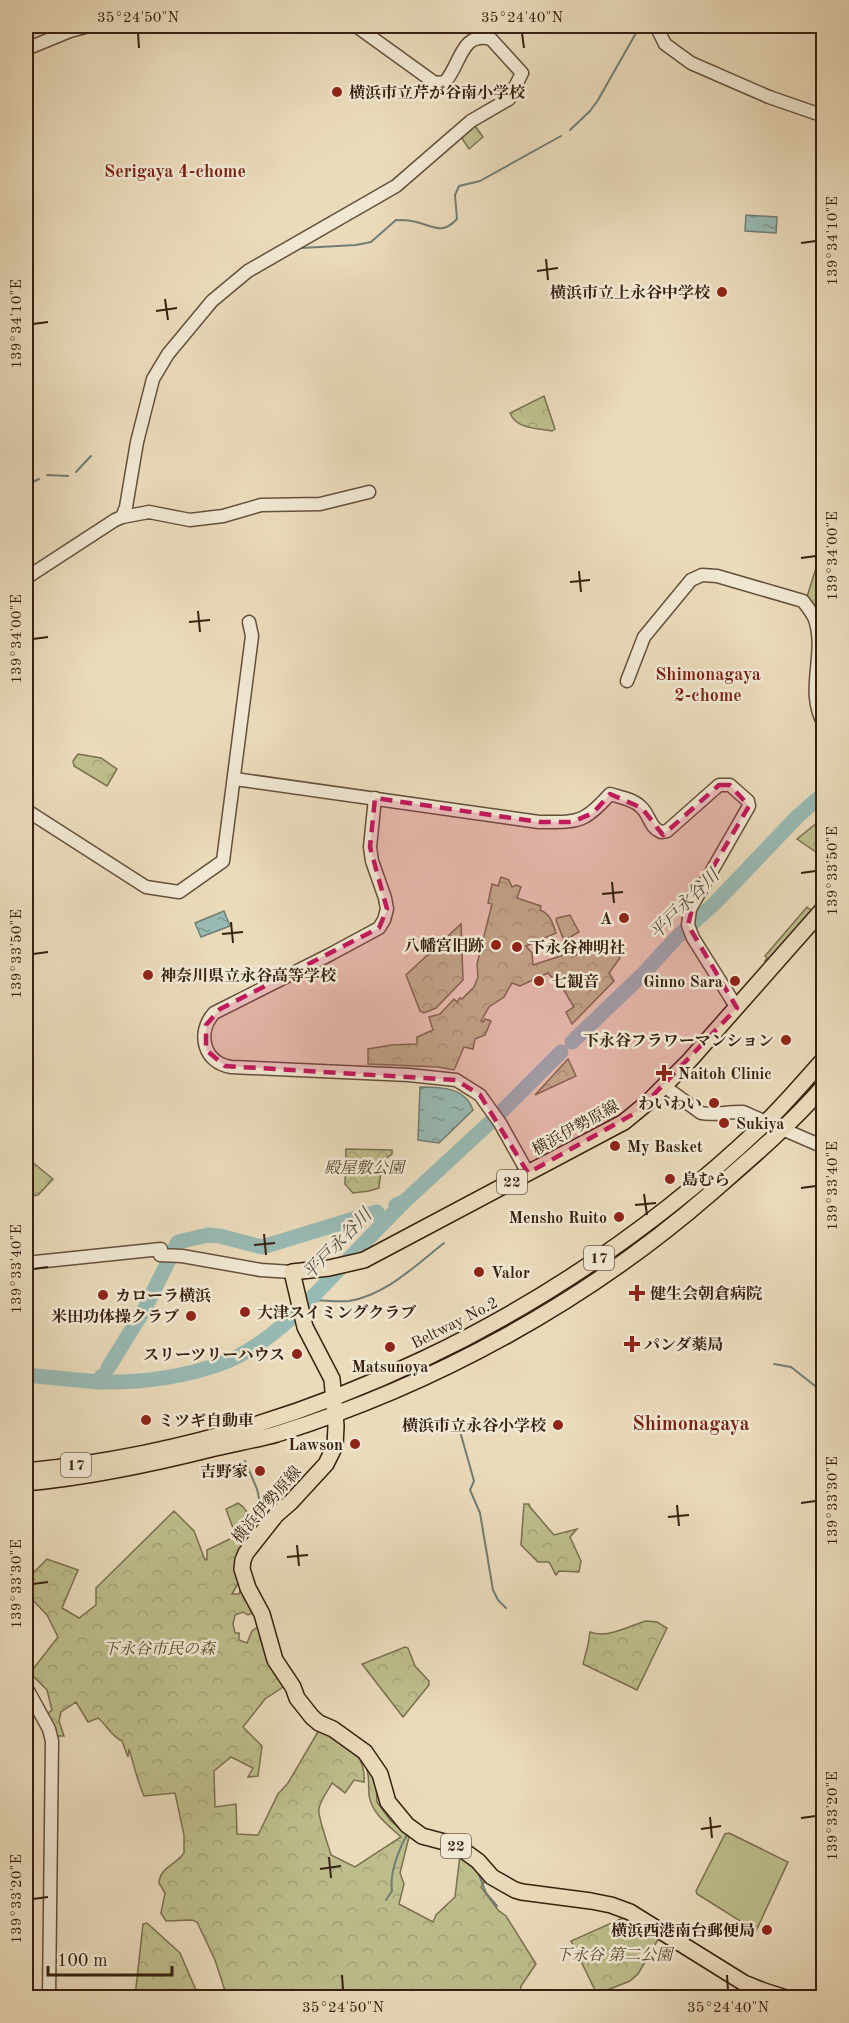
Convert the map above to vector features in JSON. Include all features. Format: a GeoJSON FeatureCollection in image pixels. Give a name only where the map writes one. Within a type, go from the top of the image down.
{"type":"FeatureCollection","features":[{"type":"Feature","properties":{"kind":"main road","name":"横浜伊勢原線"},"geometry":{"type":"LineString","coordinates":[[786,1998],[744,1983],[630,1912],[601,1903],[522,1892],[508,1887],[492,1877],[478,1861],[460,1848],[423,1836],[407,1825],[388,1802],[380,1774],[365,1752],[333,1729],[320,1724],[303,1708],[293,1687],[275,1660],[262,1614],[248,1588],[242,1569],[246,1553],[276,1515],[326,1464],[332,1453],[336,1432],[332,1379],[303,1320],[292,1272],[329,1268],[364,1260],[624,1122],[664,1086],[737,1008],[824,908]]}},
{"type":"Feature","properties":{"kind":"main road","name":"Beltway No.2"},"geometry":{"type":"LineString","coordinates":[[27,1482],[212,1437],[395,1373],[454,1344],[598,1259],[667,1209],[766,1122],[824,1059]]}},
{"type":"Feature","properties":{"kind":"main road","name":"17"},"geometry":{"type":"LineString","coordinates":[[27,1482],[112,1481],[163,1471],[225,1454],[258,1439],[335,1414],[429,1375],[513,1331],[570,1297],[629,1257],[726,1181],[824,1086]]}},
{"type":"Feature","properties":{"kind":"main road"},"geometry":{"type":"LineString","coordinates":[[26,1462],[184,1436],[334,1393]]}},
{"type":"Feature","properties":{"kind":"street"},"geometry":{"type":"LineString","coordinates":[[26,49],[70,31],[89,26]]}},
{"type":"Feature","properties":{"kind":"street"},"geometry":{"type":"LineString","coordinates":[[122,517],[126,507],[137,442],[153,379],[168,354],[212,301],[248,271],[396,186],[471,121],[510,99],[522,74],[491,39],[477,37],[466,44],[453,73],[440,84],[356,26]]}},
{"type":"Feature","properties":{"kind":"street"},"geometry":{"type":"LineString","coordinates":[[656,26],[665,44],[691,63],[769,97],[824,116]]}},
{"type":"Feature","properties":{"kind":"street"},"geometry":{"type":"LineString","coordinates":[[26,578],[122,517],[149,512],[190,520],[223,516],[261,505],[320,504],[369,492]]}},
{"type":"Feature","properties":{"kind":"street"},"geometry":{"type":"LineString","coordinates":[[627,681],[644,637],[691,580],[702,575],[717,576],[803,602],[814,618],[818,641],[814,691],[816,706],[824,724]]}},
{"type":"Feature","properties":{"kind":"street"},"geometry":{"type":"LineString","coordinates":[[26,810],[146,887],[179,892],[223,861],[252,636],[249,622]]}},
{"type":"Feature","properties":{"kind":"street"},"geometry":{"type":"LineString","coordinates":[[235,779],[539,822],[579,821],[593,813],[610,794],[636,803],[642,808],[652,827],[661,832],[667,831],[719,785],[730,785],[748,801],[748,806],[695,898],[688,915],[691,935],[737,1008]]}},
{"type":"Feature","properties":{"kind":"street"},"geometry":{"type":"LineString","coordinates":[[375,798],[370,847],[387,909],[379,928],[329,956],[214,1013],[204,1033],[206,1050],[219,1064],[231,1067],[450,1078],[468,1086],[480,1095],[500,1123],[528,1173]]}},
{"type":"Feature","properties":{"kind":"street"},"geometry":{"type":"LineString","coordinates":[[664,1086],[701,1113],[708,1115],[733,1111],[743,1112],[824,1147]]}},
{"type":"Feature","properties":{"kind":"street"},"geometry":{"type":"LineString","coordinates":[[26,1263],[161,1249],[160,1255],[292,1272]]}},
{"type":"Feature","properties":{"kind":"street"},"geometry":{"type":"LineString","coordinates":[[26,1687],[49,1729],[52,1741],[49,1998]]}},
{"type":"Feature","properties":{"kind":"highlighted area"},"geometry":{"type":"Polygon","coordinates":[[[719,785],[730,785],[749,806],[695,898],[688,925],[737,1008],[637,1112],[528,1173],[480,1095],[456,1080],[225,1066],[206,1050],[206,1025],[220,1009],[379,928],[387,909],[370,847],[375,798],[539,822],[572,822],[593,813],[610,794],[642,808],[663,835],[719,785]]]}},
{"type":"Feature","properties":{"kind":"green space"},"geometry":{"type":"Polygon","coordinates":[[[473,123],[483,137],[469,149],[459,134],[473,123]]]}},
{"type":"Feature","properties":{"kind":"green space"},"geometry":{"type":"Polygon","coordinates":[[[544,396],[555,429],[552,431],[522,425],[510,413],[544,396]]]}},
{"type":"Feature","properties":{"kind":"green space"},"geometry":{"type":"Polygon","coordinates":[[[816,568],[823,570],[823,637],[806,600],[816,568]]]}},
{"type":"Feature","properties":{"kind":"green space"},"geometry":{"type":"Polygon","coordinates":[[[78,754],[101,758],[117,769],[107,786],[74,766],[73,761],[78,754]]]}},
{"type":"Feature","properties":{"kind":"green space"},"geometry":{"type":"Polygon","coordinates":[[[823,818],[823,845],[819,854],[797,839],[823,818]]]}},
{"type":"Feature","properties":{"kind":"green space"},"geometry":{"type":"Polygon","coordinates":[[[501,877],[509,880],[512,887],[516,885],[521,887],[517,898],[541,906],[540,910],[549,917],[554,926],[556,933],[526,946],[532,953],[533,965],[570,953],[572,957],[607,940],[620,958],[609,973],[614,981],[572,1024],[566,1012],[574,1007],[565,992],[548,973],[520,986],[512,983],[504,997],[489,1007],[481,1021],[485,1019],[491,1021],[485,1035],[475,1039],[473,1049],[464,1047],[454,1070],[438,1067],[368,1064],[368,1049],[417,1044],[417,1037],[433,1030],[429,1017],[440,1014],[454,999],[457,1002],[460,998],[462,999],[474,987],[478,977],[477,964],[492,904],[488,903],[492,884],[498,886],[501,877]]]}},
{"type":"Feature","properties":{"kind":"green space"},"geometry":{"type":"Polygon","coordinates":[[[807,907],[813,912],[768,963],[765,961],[767,958],[765,956],[807,907]]]}},
{"type":"Feature","properties":{"kind":"green space"},"geometry":{"type":"Polygon","coordinates":[[[570,915],[579,932],[567,939],[563,938],[556,920],[570,915]]]}},
{"type":"Feature","properties":{"kind":"green space"},"geometry":{"type":"Polygon","coordinates":[[[461,924],[463,980],[436,1008],[424,1013],[420,1011],[406,975],[461,924]]]}},
{"type":"Feature","properties":{"kind":"green space"},"geometry":{"type":"Polygon","coordinates":[[[568,1059],[576,1076],[535,1095],[568,1059]]]}},
{"type":"Feature","properties":{"kind":"green space","name":"殿屋敷公園"},"geometry":{"type":"Polygon","coordinates":[[[346,1149],[392,1150],[392,1154],[385,1159],[381,1170],[379,1188],[353,1193],[345,1184],[346,1149]]]}},
{"type":"Feature","properties":{"kind":"green space"},"geometry":{"type":"Polygon","coordinates":[[[31,1161],[53,1179],[38,1195],[26,1197],[26,1168],[31,1161]]]}},
{"type":"Feature","properties":{"kind":"green space","name":"下永谷市民の森"},"geometry":{"type":"Polygon","coordinates":[[[238,1503],[246,1511],[251,1521],[252,1534],[247,1560],[232,1594],[239,1594],[241,1589],[256,1611],[248,1615],[243,1612],[235,1615],[233,1624],[235,1633],[239,1633],[239,1640],[247,1643],[252,1631],[259,1626],[265,1652],[283,1687],[265,1699],[243,1727],[262,1746],[258,1776],[248,1777],[253,1768],[231,1757],[214,1771],[215,1807],[236,1804],[237,1834],[258,1835],[278,1794],[288,1783],[319,1730],[339,1740],[358,1757],[363,1767],[364,1782],[354,1780],[345,1793],[332,1783],[321,1802],[320,1818],[331,1855],[355,1867],[401,1837],[381,1819],[370,1802],[368,1775],[364,1762],[368,1764],[376,1785],[377,1802],[390,1820],[409,1837],[400,1873],[404,1884],[399,1904],[433,1922],[436,1915],[455,1897],[460,1855],[487,1878],[481,1887],[498,1910],[506,1916],[536,1964],[521,1986],[519,1997],[227,1997],[215,1960],[197,1922],[192,1920],[166,1921],[161,1913],[165,1893],[159,1883],[160,1878],[162,1873],[184,1853],[184,1835],[175,1793],[144,1796],[129,1749],[128,1757],[122,1741],[98,1718],[88,1722],[76,1702],[61,1712],[59,1721],[64,1736],[58,1736],[46,1715],[52,1710],[47,1690],[30,1673],[58,1637],[47,1615],[26,1593],[34,1579],[31,1575],[47,1559],[78,1570],[62,1608],[79,1618],[96,1605],[96,1588],[174,1511],[194,1531],[205,1560],[207,1550],[236,1536],[226,1509],[238,1503]]]}},
{"type":"Feature","properties":{"kind":"green space"},"geometry":{"type":"Polygon","coordinates":[[[524,1504],[529,1504],[554,1535],[577,1529],[570,1537],[581,1561],[579,1572],[559,1571],[556,1575],[549,1562],[538,1562],[521,1545],[524,1504]]]}},
{"type":"Feature","properties":{"kind":"green space"},"geometry":{"type":"Polygon","coordinates":[[[646,1621],[657,1622],[667,1628],[637,1690],[583,1664],[590,1632],[611,1633],[646,1621]]]}},
{"type":"Feature","properties":{"kind":"green space"},"geometry":{"type":"Polygon","coordinates":[[[405,1647],[408,1648],[415,1666],[429,1681],[429,1685],[403,1717],[362,1664],[405,1647]]]}},
{"type":"Feature","properties":{"kind":"green space"},"geometry":{"type":"Polygon","coordinates":[[[729,1833],[788,1862],[756,1931],[697,1894],[696,1891],[725,1834],[729,1833]]]}},
{"type":"Feature","properties":{"kind":"green space","name":"下永谷 第二公園"},"geometry":{"type":"Polygon","coordinates":[[[627,1916],[659,1938],[638,1974],[630,1981],[597,1994],[571,1941],[627,1916]]]}},
{"type":"Feature","properties":{"kind":"green space"},"geometry":{"type":"Polygon","coordinates":[[[147,1923],[180,1953],[199,1997],[135,1997],[143,1924],[147,1923]]]}},
{"type":"Feature","properties":{"kind":"water"},"geometry":{"type":"Polygon","coordinates":[[[746,215],[777,217],[776,233],[745,231],[746,215]]]}},
{"type":"Feature","properties":{"kind":"water"},"geometry":{"type":"Polygon","coordinates":[[[224,911],[230,926],[201,937],[195,923],[224,911]]]}},
{"type":"Feature","properties":{"kind":"water"},"geometry":{"type":"Polygon","coordinates":[[[420,1087],[444,1088],[458,1093],[469,1102],[473,1110],[439,1143],[418,1140],[420,1087]]]}},
{"type":"Feature","properties":{"kind":"waterway"},"geometry":{"type":"LineString","coordinates":[[570,130],[598,100],[640,26]]}},
{"type":"Feature","properties":{"kind":"waterway"},"geometry":{"type":"LineString","coordinates":[[301,248],[371,242],[396,220],[436,228],[446,227],[457,219],[455,195],[459,186],[480,181],[561,136]]}},
{"type":"Feature","properties":{"kind":"waterway"},"geometry":{"type":"LineString","coordinates":[[76,472],[91,456]]}},
{"type":"Feature","properties":{"kind":"waterway"},"geometry":{"type":"LineString","coordinates":[[47,475],[68,476]]}},
{"type":"Feature","properties":{"kind":"waterway"},"geometry":{"type":"LineString","coordinates":[[26,485],[39,479]]}},
{"type":"Feature","properties":{"kind":"waterway","name":"平戸永谷川"},"geometry":{"type":"LineString","coordinates":[[572,1042],[643,974],[677,937],[715,903],[796,818],[824,793]]}},
{"type":"Feature","properties":{"kind":"waterway","name":"平戸永谷川"},"geometry":{"type":"LineString","coordinates":[[396,1205],[405,1201],[499,1114],[561,1052]]}},
{"type":"Feature","properties":{"kind":"waterway","name":"平戸永谷川"},"geometry":{"type":"LineString","coordinates":[[98,1382],[129,1382],[190,1373],[220,1364],[255,1346],[302,1308],[405,1201]]}},
{"type":"Feature","properties":{"kind":"waterway","name":"平戸永谷川"},"geometry":{"type":"LineString","coordinates":[[108,1368],[145,1308],[178,1242],[208,1235],[262,1247],[377,1212]]}},
{"type":"Feature","properties":{"kind":"waterway"},"geometry":{"type":"LineString","coordinates":[[311,1300],[349,1301],[363,1298],[400,1278],[444,1243]]}},
{"type":"Feature","properties":{"kind":"waterway"},"geometry":{"type":"LineString","coordinates":[[774,1364],[791,1367],[824,1393]]}},
{"type":"Feature","properties":{"kind":"waterway","name":"平戸永谷川"},"geometry":{"type":"LineString","coordinates":[[26,1375],[98,1382],[102,1376]]}},
{"type":"Feature","properties":{"kind":"waterway"},"geometry":{"type":"LineString","coordinates":[[456,1417],[474,1481],[470,1490],[480,1513],[493,1590],[498,1600],[506,1608]]}},
{"type":"Feature","properties":{"kind":"waterway"},"geometry":{"type":"LineString","coordinates":[[245,1461],[257,1489],[264,1520]]}},
{"type":"Feature","properties":{"kind":"waterway"},"geometry":{"type":"LineString","coordinates":[[386,1900],[392,1891],[395,1861],[408,1833]]}},
{"type":"Feature","properties":{"kind":"waterway"},"geometry":{"type":"LineString","coordinates":[[478,1872],[486,1893],[497,1906]]}},
{"type":"Feature","properties":{"kind":"place","name":"横浜市立芹が谷南小学校"},"geometry":{"type":"Point","coordinates":[337,92]}},
{"type":"Feature","properties":{"kind":"place","name":"横浜市立上永谷中学校"},"geometry":{"type":"Point","coordinates":[722,292]}},
{"type":"Feature","properties":{"kind":"place","name":"A"},"geometry":{"type":"Point","coordinates":[624,918]}},
{"type":"Feature","properties":{"kind":"place","name":"八幡宮旧跡"},"geometry":{"type":"Point","coordinates":[496,945]}},
{"type":"Feature","properties":{"kind":"place","name":"下永谷神明社"},"geometry":{"type":"Point","coordinates":[517,947]}},
{"type":"Feature","properties":{"kind":"place","name":"神奈川県立永谷高等学校"},"geometry":{"type":"Point","coordinates":[148,975]}},
{"type":"Feature","properties":{"kind":"place","name":"七観音"},"geometry":{"type":"Point","coordinates":[539,981]}},
{"type":"Feature","properties":{"kind":"place","name":"Ginno Sara"},"geometry":{"type":"Point","coordinates":[735,981]}},
{"type":"Feature","properties":{"kind":"place","name":"下永谷フラワーマンション"},"geometry":{"type":"Point","coordinates":[786,1040]}},
{"type":"Feature","properties":{"kind":"place","name":"Naitoh Clinic"},"geometry":{"type":"Point","coordinates":[664,1073]}},
{"type":"Feature","properties":{"kind":"place","name":"わいわい"},"geometry":{"type":"Point","coordinates":[714,1103]}},
{"type":"Feature","properties":{"kind":"place","name":"Sukiya"},"geometry":{"type":"Point","coordinates":[724,1123]}},
{"type":"Feature","properties":{"kind":"place","name":"My Basket"},"geometry":{"type":"Point","coordinates":[615,1146]}},
{"type":"Feature","properties":{"kind":"place","name":"島むら"},"geometry":{"type":"Point","coordinates":[670,1179]}},
{"type":"Feature","properties":{"kind":"place","name":"Mensho Ruito"},"geometry":{"type":"Point","coordinates":[619,1217]}},
{"type":"Feature","properties":{"kind":"place","name":"Valor"},"geometry":{"type":"Point","coordinates":[479,1272]}},
{"type":"Feature","properties":{"kind":"place","name":"健生会朝倉病院"},"geometry":{"type":"Point","coordinates":[637,1293]}},
{"type":"Feature","properties":{"kind":"place","name":"カローラ横浜"},"geometry":{"type":"Point","coordinates":[103,1295]}},
{"type":"Feature","properties":{"kind":"place","name":"大津スイミングクラブ"},"geometry":{"type":"Point","coordinates":[245,1312]}},
{"type":"Feature","properties":{"kind":"place","name":"米田功体操クラブ"},"geometry":{"type":"Point","coordinates":[191,1316]}},
{"type":"Feature","properties":{"kind":"place","name":"パンダ薬局"},"geometry":{"type":"Point","coordinates":[632,1344]}},
{"type":"Feature","properties":{"kind":"place","name":"Matsunoya"},"geometry":{"type":"Point","coordinates":[390,1347]}},
{"type":"Feature","properties":{"kind":"place","name":"スリーツリーハウス"},"geometry":{"type":"Point","coordinates":[297,1354]}},
{"type":"Feature","properties":{"kind":"place","name":"ミツギ自動車"},"geometry":{"type":"Point","coordinates":[146,1420]}},
{"type":"Feature","properties":{"kind":"place","name":"横浜市立永谷小学校"},"geometry":{"type":"Point","coordinates":[558,1425]}},
{"type":"Feature","properties":{"kind":"place","name":"Lawson"},"geometry":{"type":"Point","coordinates":[355,1444]}},
{"type":"Feature","properties":{"kind":"place","name":"吉野家"},"geometry":{"type":"Point","coordinates":[260,1471]}},
{"type":"Feature","properties":{"kind":"place","name":"横浜西港南台郵便局"},"geometry":{"type":"Point","coordinates":[767,1930]}},
{"type":"Feature","properties":{"kind":"district","name":"Serigaya 4-chome"},"geometry":{"type":"Point","coordinates":[175,171]}},
{"type":"Feature","properties":{"kind":"district","name":"Shimonagaya 2-chome"},"geometry":{"type":"Point","coordinates":[708,684]}},
{"type":"Feature","properties":{"kind":"district","name":"Shimonagaya"},"geometry":{"type":"Point","coordinates":[691,1423]}}]}
